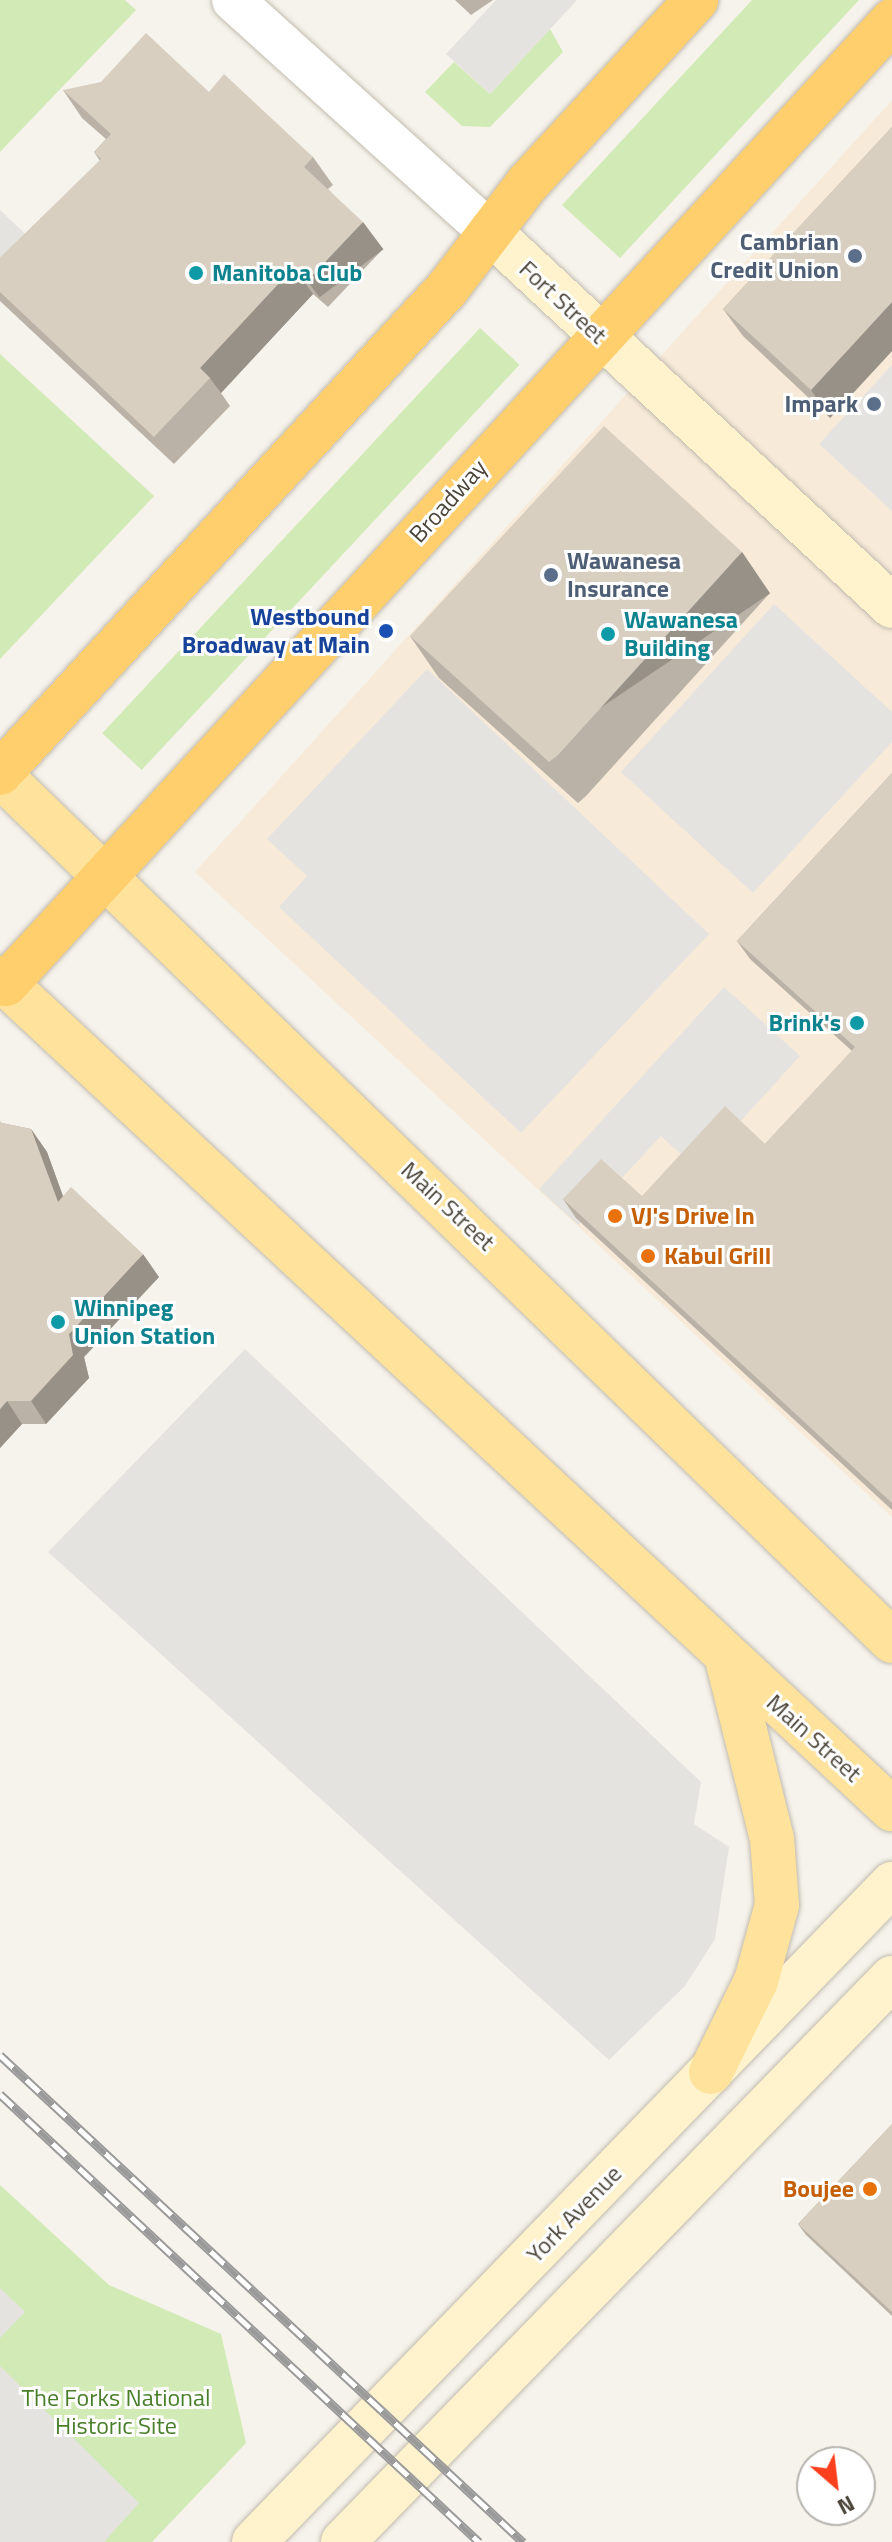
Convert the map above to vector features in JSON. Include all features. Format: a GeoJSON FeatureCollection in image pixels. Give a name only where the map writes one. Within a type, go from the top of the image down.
{"type":"FeatureCollection","features":[{"type":"Feature","properties":{"kind":"highway"},"geometry":{"type":"LineString","coordinates":[[0,774],[447,289],[490,232],[696,0]]}},
{"type":"Feature","properties":{"kind":"highway","name":"Broadway"},"geometry":{"type":"LineString","coordinates":[[3,981],[106,876],[599,336],[892,21]]}},
{"type":"Feature","properties":{"kind":"main road","name":"Fort Street"},"geometry":{"type":"LineString","coordinates":[[490,232],[892,606]]}},
{"type":"Feature","properties":{"kind":"main road","name":"Main Street"},"geometry":{"type":"LineString","coordinates":[[0,774],[892,1641]]}},
{"type":"Feature","properties":{"kind":"main road","name":"Main Street"},"geometry":{"type":"LineString","coordinates":[[3,981],[728,1662],[892,1809]]}},
{"type":"Feature","properties":{"kind":"main road"},"geometry":{"type":"LineString","coordinates":[[711,2072],[756,1981],[777,1905],[772,1839],[728,1662]]}},
{"type":"Feature","properties":{"kind":"main road","name":"York Avenue"},"geometry":{"type":"LineString","coordinates":[[254,2542],[892,1884]]}},
{"type":"Feature","properties":{"kind":"main road"},"geometry":{"type":"LineString","coordinates":[[343,2542],[892,1978]]}},
{"type":"Feature","properties":{"kind":"street","name":"Fort Street"},"geometry":{"type":"LineString","coordinates":[[233,0],[490,232]]}},
{"type":"Feature","properties":{"kind":"shaded area"},"geometry":{"type":"Polygon","coordinates":[[[496,0],[577,0],[490,94],[446,54],[496,0]]]}},
{"type":"Feature","properties":{"kind":"shaded area"},"geometry":{"type":"Polygon","coordinates":[[[892,100],[892,1517],[195,872],[892,100]]]}},
{"type":"Feature","properties":{"kind":"shaded area"},"geometry":{"type":"Polygon","coordinates":[[[0,210],[38,246],[0,286],[0,210]]]}},
{"type":"Feature","properties":{"kind":"shaded area","name":"Impark"},"geometry":{"type":"Polygon","coordinates":[[[892,365],[892,511],[819,444],[892,365]]]}},
{"type":"Feature","properties":{"kind":"shaded area"},"geometry":{"type":"Polygon","coordinates":[[[774,604],[892,712],[892,742],[753,893],[621,772],[774,604]]]}},
{"type":"Feature","properties":{"kind":"shaded area"},"geometry":{"type":"Polygon","coordinates":[[[427,669],[709,934],[521,1133],[279,907],[307,876],[267,839],[427,669]]]}},
{"type":"Feature","properties":{"kind":"shaded area"},"geometry":{"type":"Polygon","coordinates":[[[724,987],[800,1056],[697,1169],[661,1136],[578,1225],[539,1189],[724,987]]]}},
{"type":"Feature","properties":{"kind":"shaded area"},"geometry":{"type":"Polygon","coordinates":[[[245,1349],[701,1782],[694,1824],[729,1847],[715,1939],[685,1986],[609,2060],[48,1552],[245,1349]]]}},
{"type":"Feature","properties":{"kind":"shaded area"},"geometry":{"type":"Polygon","coordinates":[[[0,2288],[25,2312],[0,2338],[0,2288]]]}},
{"type":"Feature","properties":{"kind":"shaded area"},"geometry":{"type":"Polygon","coordinates":[[[0,2366],[139,2503],[104,2542],[0,2542],[0,2366]]]}},
{"type":"Feature","properties":{"kind":"green space"},"geometry":{"type":"Polygon","coordinates":[[[0,0],[125,0],[136,10],[0,152],[0,0]]]}},
{"type":"Feature","properties":{"kind":"green space"},"geometry":{"type":"Polygon","coordinates":[[[752,0],[859,0],[620,258],[562,205],[752,0]]]}},
{"type":"Feature","properties":{"kind":"green space"},"geometry":{"type":"Polygon","coordinates":[[[550,29],[563,52],[490,127],[462,126],[425,92],[454,62],[490,94],[550,29]]]}},
{"type":"Feature","properties":{"kind":"green space"},"geometry":{"type":"Polygon","coordinates":[[[480,328],[519,365],[142,770],[102,733],[480,328]]]}},
{"type":"Feature","properties":{"kind":"green space"},"geometry":{"type":"Polygon","coordinates":[[[0,354],[154,496],[0,659],[0,354]]]}},
{"type":"Feature","properties":{"kind":"green space","name":"The Forks National Historic Site"},"geometry":{"type":"Polygon","coordinates":[[[0,2185],[109,2285],[221,2334],[246,2443],[152,2542],[0,2542],[0,2185]]]}},
{"type":"Feature","properties":{"kind":"building","name":"Manitoba Club"},"geometry":{"type":"Polygon","coordinates":[[[146,33],[209,92],[224,74],[313,157],[304,167],[363,222],[308,280],[294,267],[200,368],[210,378],[154,437],[0,292],[0,258],[101,159],[94,152],[111,134],[63,90],[101,82],[146,33]]]}},
{"type":"Feature","properties":{"kind":"building","name":"Cambrian Credit Union"},"geometry":{"type":"Polygon","coordinates":[[[892,127],[892,302],[811,390],[723,309],[892,127]]]}},
{"type":"Feature","properties":{"kind":"building","name":"Wawanesa Building"},"geometry":{"type":"Polygon","coordinates":[[[604,426],[742,552],[549,762],[410,636],[604,426]]]}},
{"type":"Feature","properties":{"kind":"building"},"geometry":{"type":"Polygon","coordinates":[[[892,773],[892,1503],[563,1199],[601,1159],[642,1196],[725,1106],[765,1144],[855,1047],[737,941],[892,773]]]}},
{"type":"Feature","properties":{"kind":"building","name":"Winnipeg Union Station"},"geometry":{"type":"Polygon","coordinates":[[[0,1121],[31,1129],[58,1202],[71,1187],[143,1254],[69,1334],[73,1355],[31,1401],[7,1401],[0,1409],[0,1121]]]}},
{"type":"Feature","properties":{"kind":"building","name":"Boujee"},"geometry":{"type":"Polygon","coordinates":[[[892,2124],[892,2312],[798,2224],[892,2124]]]}},
{"type":"Feature","properties":{"kind":"railway"},"geometry":{"type":"LineString","coordinates":[[0,2055],[523,2542]]}},
{"type":"Feature","properties":{"kind":"railway"},"geometry":{"type":"LineString","coordinates":[[0,2094],[479,2542]]}},
{"type":"Feature","properties":{"kind":"place","name":"Cambrian Credit Union"},"geometry":{"type":"Point","coordinates":[855,256]}},
{"type":"Feature","properties":{"kind":"place","name":"Manitoba Club"},"geometry":{"type":"Point","coordinates":[196,273]}},
{"type":"Feature","properties":{"kind":"place","name":"Impark"},"geometry":{"type":"Point","coordinates":[874,404]}},
{"type":"Feature","properties":{"kind":"place","name":"Wawanesa Insurance"},"geometry":{"type":"Point","coordinates":[551,575]}},
{"type":"Feature","properties":{"kind":"place","name":"Westbound Broadway at Main"},"geometry":{"type":"Point","coordinates":[386,631]}},
{"type":"Feature","properties":{"kind":"place","name":"Wawanesa Building"},"geometry":{"type":"Point","coordinates":[608,634]}},
{"type":"Feature","properties":{"kind":"place","name":"Brink's"},"geometry":{"type":"Point","coordinates":[857,1023]}},
{"type":"Feature","properties":{"kind":"place","name":"VJ's Drive In"},"geometry":{"type":"Point","coordinates":[615,1216]}},
{"type":"Feature","properties":{"kind":"place","name":"Kabul Grill"},"geometry":{"type":"Point","coordinates":[648,1256]}},
{"type":"Feature","properties":{"kind":"place","name":"Winnipeg Union Station"},"geometry":{"type":"Point","coordinates":[58,1322]}},
{"type":"Feature","properties":{"kind":"place","name":"Boujee"},"geometry":{"type":"Point","coordinates":[870,2189]}}]}
